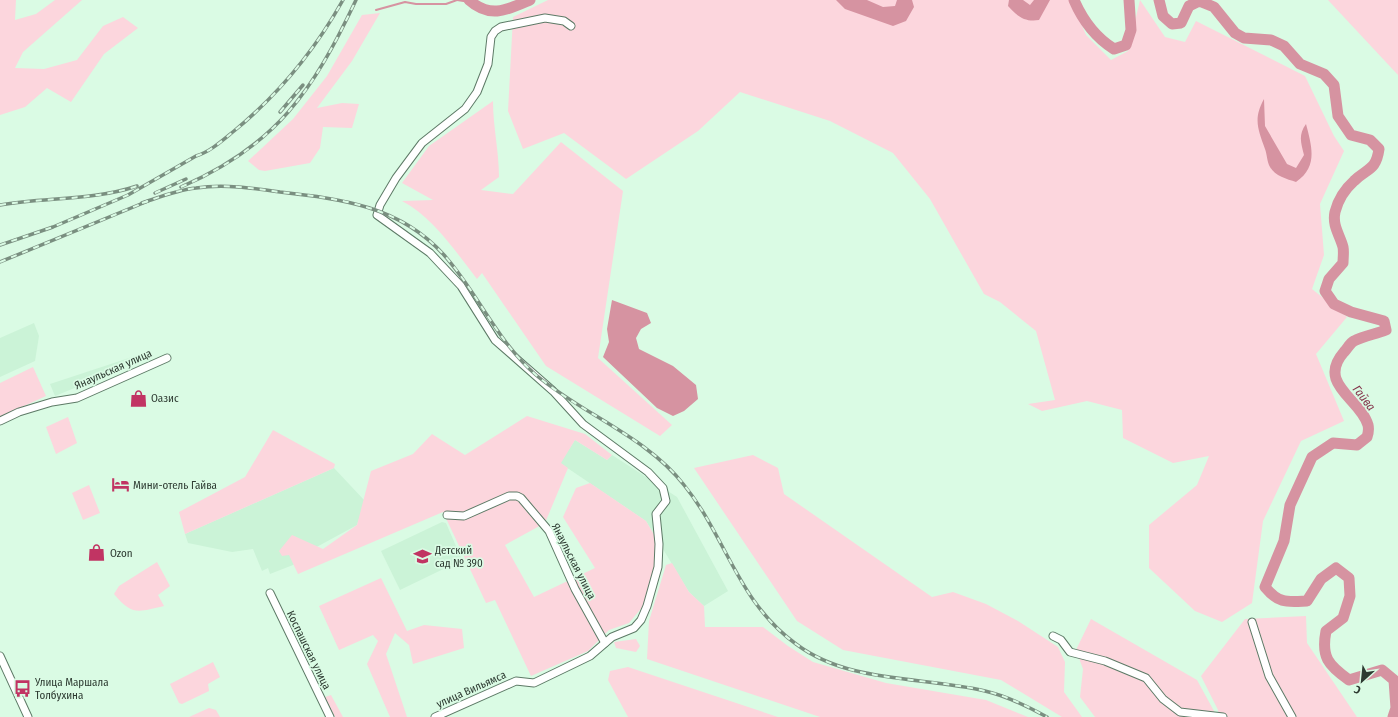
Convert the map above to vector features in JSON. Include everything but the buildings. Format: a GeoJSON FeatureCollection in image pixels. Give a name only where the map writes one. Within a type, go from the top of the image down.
{"type":"FeatureCollection","features":[{"type":"Feature","properties":{"kind":"street"},"geometry":{"type":"LineString","coordinates":[[572,26],[555,18],[545,18],[502,27],[495,31],[491,37],[488,64],[482,82],[472,100],[458,116],[422,143],[396,178],[377,213],[379,218],[430,253],[454,277],[495,340],[553,391],[583,424],[626,454],[648,472],[663,488],[666,501],[656,514],[659,544],[658,567],[647,606],[641,620],[634,628],[612,637],[605,643]]}},
{"type":"Feature","properties":{"kind":"street","name":"Янаульская улица"},"geometry":{"type":"LineString","coordinates":[[0,421],[29,409],[77,398],[167,358]]}},
{"type":"Feature","properties":{"kind":"street","name":"Янаульская улица"},"geometry":{"type":"LineString","coordinates":[[447,515],[464,516],[510,496],[517,496],[520,498],[549,531],[575,589],[605,643]]}},
{"type":"Feature","properties":{"kind":"street","name":"Коспашская улица"},"geometry":{"type":"LineString","coordinates":[[270,593],[330,717]]}},
{"type":"Feature","properties":{"kind":"street"},"geometry":{"type":"LineString","coordinates":[[1252,622],[1269,676],[1292,717]]}},
{"type":"Feature","properties":{"kind":"street"},"geometry":{"type":"LineString","coordinates":[[1053,636],[1061,640],[1070,652],[1105,661],[1146,678],[1163,699],[1180,712],[1223,717]]}},
{"type":"Feature","properties":{"kind":"street","name":"улица Вильямса"},"geometry":{"type":"LineString","coordinates":[[435,717],[516,681],[534,683],[590,656],[605,643]]}},
{"type":"Feature","properties":{"kind":"street"},"geometry":{"type":"LineString","coordinates":[[0,656],[28,717]]}},
{"type":"Feature","properties":{"kind":"shaded area"},"geometry":{"type":"Polygon","coordinates":[[[0,0],[16,0],[15,20],[36,14],[55,0],[82,0],[23,52],[15,68],[44,69],[77,60],[103,26],[123,17],[138,28],[104,54],[71,102],[47,88],[25,107],[0,115],[0,0]]]}},
{"type":"Feature","properties":{"kind":"shaded area"},"geometry":{"type":"Polygon","coordinates":[[[548,0],[1071,0],[1086,35],[1111,60],[1128,51],[1140,0],[1165,37],[1185,42],[1196,21],[1305,76],[1334,136],[1344,151],[1320,204],[1324,255],[1312,289],[1347,317],[1316,354],[1344,421],[1301,441],[1263,521],[1252,603],[1222,622],[1195,611],[1149,568],[1149,525],[1197,485],[1209,456],[1173,463],[1123,438],[1122,410],[1087,401],[1042,411],[1028,404],[1055,400],[1036,331],[1000,302],[984,294],[930,199],[893,153],[830,121],[740,92],[698,131],[626,179],[564,133],[523,149],[508,111],[513,17],[548,0]]]}},
{"type":"Feature","properties":{"kind":"shaded area"},"geometry":{"type":"Polygon","coordinates":[[[836,0],[867,0],[883,7],[895,6],[897,0],[912,0],[914,7],[906,21],[893,26],[845,9],[836,0]]]}},
{"type":"Feature","properties":{"kind":"shaded area"},"geometry":{"type":"Polygon","coordinates":[[[1009,0],[1023,0],[1030,5],[1034,0],[1050,0],[1039,20],[1030,20],[1022,18],[1015,13],[1008,6],[1009,0]]]}},
{"type":"Feature","properties":{"kind":"shaded area"},"geometry":{"type":"Polygon","coordinates":[[[1328,0],[1398,0],[1398,75],[1328,0]]]}},
{"type":"Feature","properties":{"kind":"shaded area"},"geometry":{"type":"Polygon","coordinates":[[[380,13],[352,61],[317,108],[342,103],[359,104],[352,128],[323,127],[320,148],[310,163],[265,171],[259,170],[248,161],[293,119],[327,76],[362,15],[380,13]]]}},
{"type":"Feature","properties":{"kind":"shaded area"},"geometry":{"type":"Polygon","coordinates":[[[1264,99],[1265,126],[1287,164],[1296,168],[1304,155],[1301,135],[1306,124],[1312,156],[1308,170],[1296,182],[1278,175],[1269,165],[1258,124],[1259,112],[1264,99]]]}},
{"type":"Feature","properties":{"kind":"shaded area"},"geometry":{"type":"Polygon","coordinates":[[[493,101],[499,177],[481,190],[513,194],[561,142],[623,191],[598,358],[672,425],[660,436],[546,366],[482,273],[477,279],[452,246],[434,226],[414,208],[402,201],[433,200],[402,183],[429,146],[493,101]]]}},
{"type":"Feature","properties":{"kind":"shaded area"},"geometry":{"type":"Polygon","coordinates":[[[612,300],[647,313],[651,323],[641,329],[636,338],[639,349],[673,366],[696,385],[698,399],[684,411],[673,416],[657,408],[603,357],[609,342],[607,329],[612,300]]]}},
{"type":"Feature","properties":{"kind":"shaded area"},"geometry":{"type":"Polygon","coordinates":[[[34,323],[39,336],[35,361],[0,377],[0,338],[34,323]]]}},
{"type":"Feature","properties":{"kind":"shaded area"},"geometry":{"type":"Polygon","coordinates":[[[132,357],[133,364],[55,396],[50,384],[132,357]]]}},
{"type":"Feature","properties":{"kind":"shaded area"},"geometry":{"type":"Polygon","coordinates":[[[33,367],[46,396],[0,417],[0,383],[33,367]]]}},
{"type":"Feature","properties":{"kind":"shaded area"},"geometry":{"type":"Polygon","coordinates":[[[527,416],[585,434],[612,455],[607,460],[575,440],[561,463],[568,468],[545,523],[505,545],[534,597],[595,568],[563,517],[576,488],[590,483],[646,521],[656,538],[655,566],[644,605],[629,623],[609,630],[588,651],[531,676],[495,600],[486,603],[443,512],[298,574],[289,555],[282,556],[279,551],[292,535],[323,549],[357,525],[371,471],[413,454],[432,434],[465,455],[527,416]]]}},
{"type":"Feature","properties":{"kind":"shaded area"},"geometry":{"type":"Polygon","coordinates":[[[68,417],[77,443],[56,454],[46,427],[68,417]]]}},
{"type":"Feature","properties":{"kind":"shaded area"},"geometry":{"type":"Polygon","coordinates":[[[273,430],[335,464],[334,468],[185,534],[179,512],[245,477],[273,430]]]}},
{"type":"Feature","properties":{"kind":"shaded area"},"geometry":{"type":"Polygon","coordinates":[[[575,440],[607,460],[612,455],[677,497],[728,591],[704,606],[689,592],[646,521],[560,463],[575,440]]]}},
{"type":"Feature","properties":{"kind":"shaded area"},"geometry":{"type":"Polygon","coordinates":[[[753,455],[778,468],[784,494],[932,597],[953,592],[986,604],[1018,621],[1058,647],[1065,662],[1064,692],[1082,717],[1062,717],[1001,680],[843,650],[797,621],[694,468],[753,455]]]}},
{"type":"Feature","properties":{"kind":"shaded area"},"geometry":{"type":"Polygon","coordinates":[[[334,468],[365,501],[357,525],[313,549],[293,565],[270,574],[268,568],[262,571],[253,549],[232,552],[188,543],[185,534],[334,468]]]}},
{"type":"Feature","properties":{"kind":"shaded area"},"geometry":{"type":"Polygon","coordinates":[[[89,485],[100,513],[83,520],[72,493],[89,485]]]}},
{"type":"Feature","properties":{"kind":"shaded area","name":"Детский сад № 390"},"geometry":{"type":"Polygon","coordinates":[[[442,522],[446,523],[462,560],[400,590],[381,551],[442,522]]]}},
{"type":"Feature","properties":{"kind":"shaded area"},"geometry":{"type":"Polygon","coordinates":[[[157,562],[170,586],[158,595],[164,606],[142,611],[131,609],[126,606],[114,594],[119,586],[157,562]]]}},
{"type":"Feature","properties":{"kind":"shaded area"},"geometry":{"type":"Polygon","coordinates":[[[672,563],[689,592],[704,606],[705,627],[763,627],[788,646],[813,662],[886,683],[986,700],[1028,717],[820,717],[647,659],[649,621],[666,565],[672,563]]]}},
{"type":"Feature","properties":{"kind":"shaded area"},"geometry":{"type":"Polygon","coordinates":[[[381,578],[407,631],[424,625],[462,629],[464,648],[413,664],[409,645],[395,633],[386,654],[407,717],[390,717],[367,664],[378,641],[373,635],[339,650],[319,606],[381,578]]]}},
{"type":"Feature","properties":{"kind":"shaded area"},"geometry":{"type":"Polygon","coordinates":[[[1306,616],[1307,643],[1357,717],[1219,717],[1218,710],[1201,676],[1245,619],[1306,616]]]}},
{"type":"Feature","properties":{"kind":"shaded area"},"geometry":{"type":"Polygon","coordinates":[[[1091,619],[1197,680],[1214,711],[1214,717],[1095,717],[1080,697],[1083,669],[1076,650],[1091,619]]]}},
{"type":"Feature","properties":{"kind":"shaded area"},"geometry":{"type":"Polygon","coordinates":[[[636,639],[640,646],[636,652],[616,648],[614,642],[636,639]]]}},
{"type":"Feature","properties":{"kind":"shaded area"},"geometry":{"type":"Polygon","coordinates":[[[213,662],[220,677],[208,684],[209,691],[182,704],[179,703],[170,684],[213,662]]]}},
{"type":"Feature","properties":{"kind":"shaded area"},"geometry":{"type":"Polygon","coordinates":[[[628,667],[778,717],[628,717],[608,680],[610,671],[628,667]]]}},
{"type":"Feature","properties":{"kind":"shaded area"},"geometry":{"type":"Polygon","coordinates":[[[331,695],[343,717],[335,717],[325,697],[331,695]]]}},
{"type":"Feature","properties":{"kind":"shaded area"},"geometry":{"type":"Polygon","coordinates":[[[209,708],[216,710],[220,717],[189,717],[209,708]]]}},
{"type":"Feature","properties":{"kind":"waterway"},"geometry":{"type":"LineString","coordinates":[[457,0],[470,2]]}},
{"type":"Feature","properties":{"kind":"waterway"},"geometry":{"type":"LineString","coordinates":[[376,10],[405,2],[416,4],[446,4],[457,0]]}},
{"type":"Feature","properties":{"kind":"waterway","name":"Гайва"},"geometry":{"type":"LineString","coordinates":[[469,0],[477,6],[491,11],[499,11],[514,7],[530,0]]}},
{"type":"Feature","properties":{"kind":"waterway","name":"Гайва"},"geometry":{"type":"LineString","coordinates":[[1074,0],[1081,15],[1090,28],[1095,34],[1114,49],[1126,45],[1131,30],[1129,0]]}},
{"type":"Feature","properties":{"kind":"waterway","name":"Гайва"},"geometry":{"type":"LineString","coordinates":[[1159,0],[1163,16],[1172,24],[1181,23],[1189,6],[1199,1],[1214,7],[1235,33],[1244,38],[1271,40],[1284,46],[1300,64],[1324,74],[1334,85],[1338,116],[1351,135],[1370,140],[1379,149],[1376,161],[1342,195],[1336,208],[1334,217],[1343,247],[1343,263],[1329,279],[1325,291],[1334,304],[1351,312],[1384,321],[1386,330],[1361,338],[1351,343],[1337,363],[1335,373],[1337,382],[1343,391],[1364,416],[1368,425],[1367,437],[1357,445],[1333,443],[1312,457],[1290,505],[1284,541],[1265,587],[1270,593],[1284,601],[1307,601],[1321,579],[1336,568],[1349,578],[1350,596],[1343,618],[1326,631],[1326,654],[1331,665],[1349,680],[1382,670],[1394,680],[1396,708],[1393,717]]}},
{"type":"Feature","properties":{"kind":"railway"},"geometry":{"type":"LineString","coordinates":[[0,245],[53,227],[128,195],[216,145],[250,117],[280,87],[308,54],[343,0]]}},
{"type":"Feature","properties":{"kind":"railway"},"geometry":{"type":"LineString","coordinates":[[181,187],[214,171],[243,153],[267,133],[288,112],[307,88],[324,62],[356,0]]}},
{"type":"Feature","properties":{"kind":"railway"},"geometry":{"type":"LineString","coordinates":[[280,112],[303,85]]}},
{"type":"Feature","properties":{"kind":"railway"},"geometry":{"type":"LineString","coordinates":[[155,193],[186,179]]}},
{"type":"Feature","properties":{"kind":"railway"},"geometry":{"type":"LineString","coordinates":[[0,205],[103,194],[137,186]]}},
{"type":"Feature","properties":{"kind":"railway"},"geometry":{"type":"LineString","coordinates":[[142,203],[182,190],[217,186],[238,187],[348,202],[389,215],[409,225],[444,255],[467,285],[498,332],[522,361],[536,375],[573,402],[633,439],[669,468],[699,505],[746,589],[776,627],[796,644],[817,657],[839,666],[887,677],[961,686],[985,691],[1017,702],[1047,717]]}},
{"type":"Feature","properties":{"kind":"railway"},"geometry":{"type":"LineString","coordinates":[[0,262],[148,201]]}},
{"type":"Feature","properties":{"kind":"place","name":"Оазис"},"geometry":{"type":"Point","coordinates":[138,398]}},
{"type":"Feature","properties":{"kind":"place","name":"Мини-отель Гайва"},"geometry":{"type":"Point","coordinates":[120,485]}},
{"type":"Feature","properties":{"kind":"place","name":"Ozon"},"geometry":{"type":"Point","coordinates":[97,553]}},
{"type":"Feature","properties":{"kind":"place","name":"Детский сад № 390"},"geometry":{"type":"Point","coordinates":[422,556]}},
{"type":"Feature","properties":{"kind":"place","name":"Улица Маршала Толбухина"},"geometry":{"type":"Point","coordinates":[22,688]}}]}
